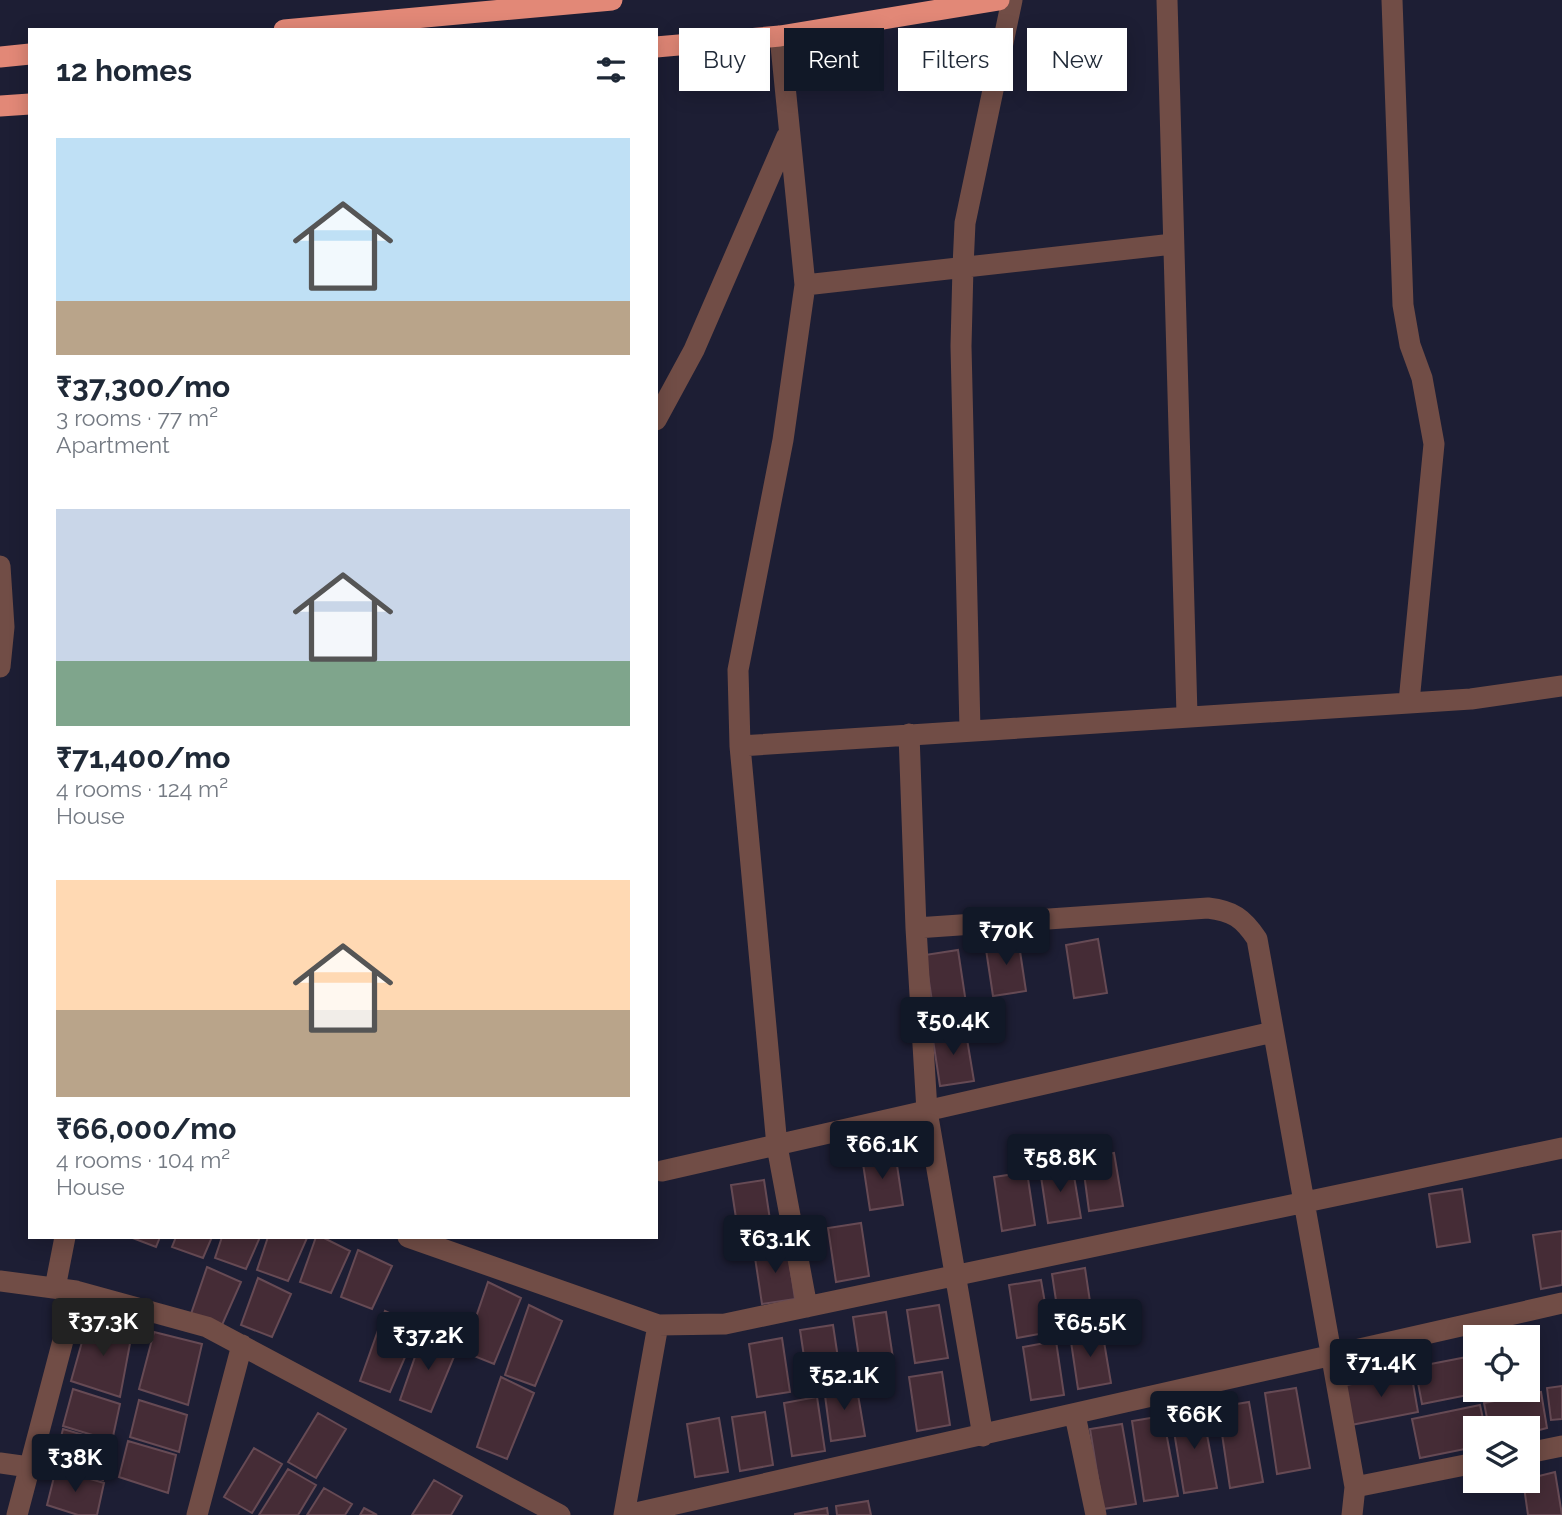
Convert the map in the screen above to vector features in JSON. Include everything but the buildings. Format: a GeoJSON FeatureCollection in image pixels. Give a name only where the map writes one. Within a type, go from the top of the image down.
{"type":"FeatureCollection","features":[{"type":"Feature","properties":{"kind":"highway"},"geometry":{"type":"LineString","coordinates":[[306,28],[612,0]]}},
{"type":"Feature","properties":{"kind":"highway"},"geometry":{"type":"LineString","coordinates":[[658,47],[780,36],[999,0]]}},
{"type":"Feature","properties":{"kind":"highway"},"geometry":{"type":"LineString","coordinates":[[0,57],[28,54]]}},
{"type":"Feature","properties":{"kind":"highway"},"geometry":{"type":"LineString","coordinates":[[0,106],[28,104]]}},
{"type":"Feature","properties":{"kind":"street"},"geometry":{"type":"LineString","coordinates":[[970,730],[961,346],[965,223],[1012,0]]}},
{"type":"Feature","properties":{"kind":"street"},"geometry":{"type":"LineString","coordinates":[[1167,0],[1187,715]]}},
{"type":"Feature","properties":{"kind":"street"},"geometry":{"type":"LineString","coordinates":[[1392,0],[1403,305],[1410,345],[1422,378],[1434,444],[1409,702]]}},
{"type":"Feature","properties":{"kind":"street"},"geometry":{"type":"LineString","coordinates":[[780,36],[805,285],[783,440],[738,670],[740,746],[777,1146],[807,1307]]}},
{"type":"Feature","properties":{"kind":"street"},"geometry":{"type":"LineString","coordinates":[[658,416],[694,349],[788,134]]}},
{"type":"Feature","properties":{"kind":"street"},"geometry":{"type":"LineString","coordinates":[[805,285],[1173,244]]}},
{"type":"Feature","properties":{"kind":"street"},"geometry":{"type":"LineString","coordinates":[[0,566],[4,627],[0,667]]}},
{"type":"Feature","properties":{"kind":"street"},"geometry":{"type":"LineString","coordinates":[[740,746],[1187,715],[1471,699],[1562,687]]}},
{"type":"Feature","properties":{"kind":"street"},"geometry":{"type":"LineString","coordinates":[[909,734],[916,928],[927,1111],[983,1436]]}},
{"type":"Feature","properties":{"kind":"street"},"geometry":{"type":"LineString","coordinates":[[916,928],[1208,908],[1228,911],[1244,919],[1257,939],[1302,1203],[1355,1487],[1352,1515]]}},
{"type":"Feature","properties":{"kind":"street"},"geometry":{"type":"LineString","coordinates":[[662,1171],[1273,1032]]}},
{"type":"Feature","properties":{"kind":"street"},"geometry":{"type":"LineString","coordinates":[[414,1239],[658,1325],[725,1324],[1562,1148]]}},
{"type":"Feature","properties":{"kind":"street"},"geometry":{"type":"LineString","coordinates":[[17,1515],[66,1289],[65,1239]]}},
{"type":"Feature","properties":{"kind":"street"},"geometry":{"type":"LineString","coordinates":[[0,1280],[66,1289],[207,1327],[561,1515]]}},
{"type":"Feature","properties":{"kind":"street"},"geometry":{"type":"LineString","coordinates":[[658,1325],[626,1515],[1562,1303]]}},
{"type":"Feature","properties":{"kind":"street"},"geometry":{"type":"LineString","coordinates":[[204,1512],[242,1346]]}},
{"type":"Feature","properties":{"kind":"street"},"geometry":{"type":"LineString","coordinates":[[1075,1415],[1096,1515]]}},
{"type":"Feature","properties":{"kind":"street"},"geometry":{"type":"LineString","coordinates":[[1540,1451],[1562,1446]]}},
{"type":"Feature","properties":{"kind":"street"},"geometry":{"type":"LineString","coordinates":[[0,1463],[29,1467]]}},
{"type":"Feature","properties":{"kind":"street"},"geometry":{"type":"LineString","coordinates":[[1355,1487],[1463,1465]]}}]}
